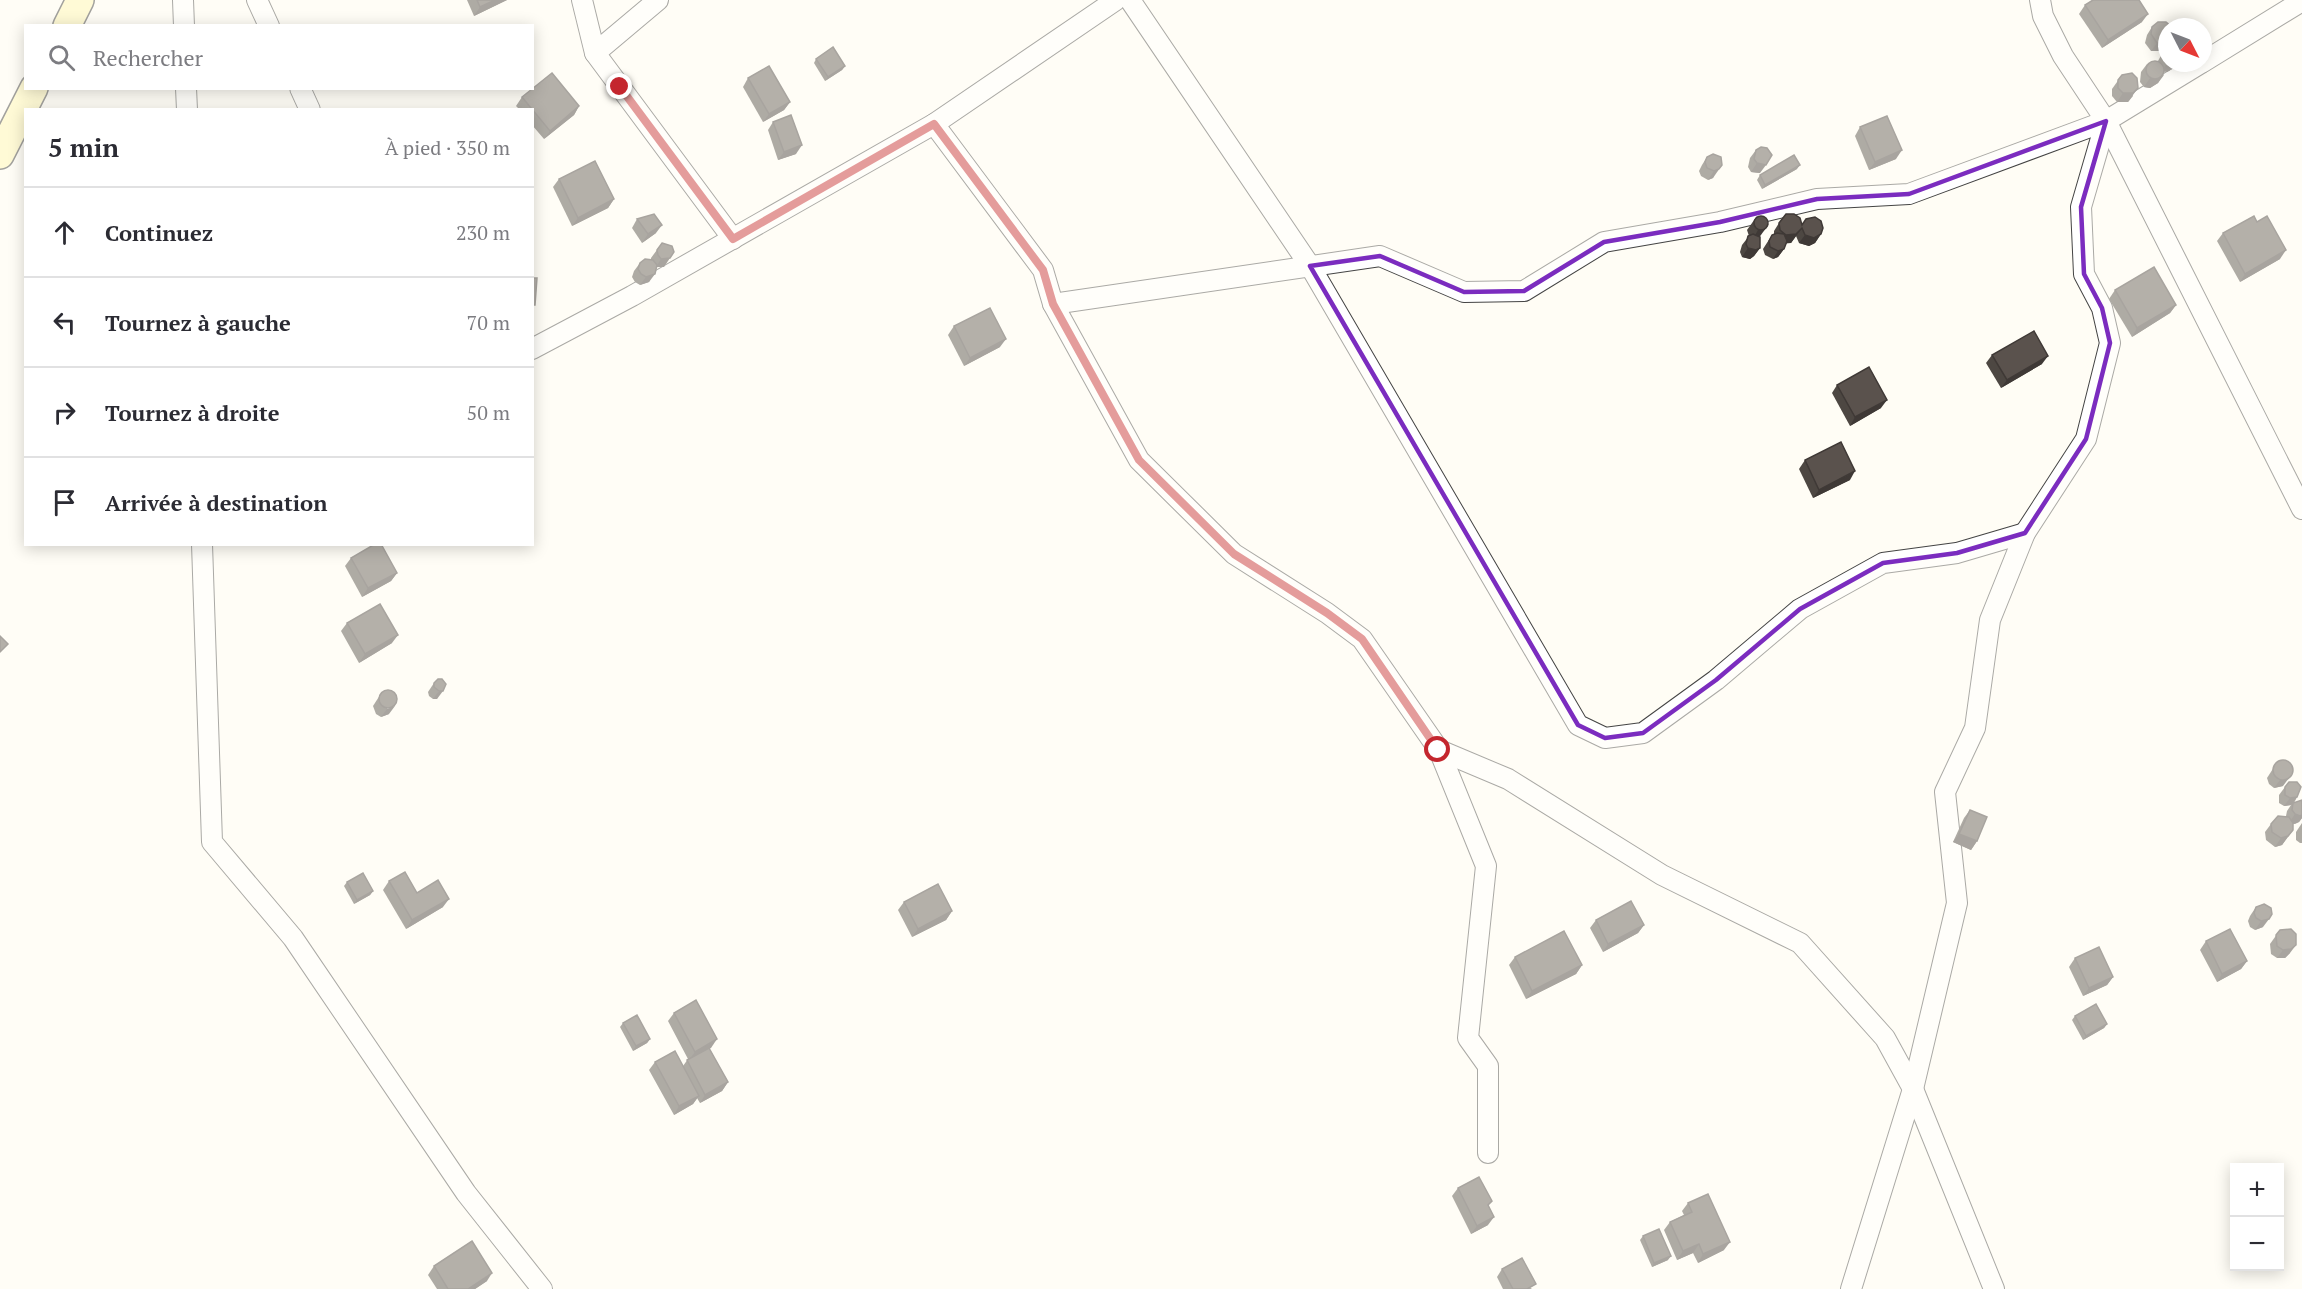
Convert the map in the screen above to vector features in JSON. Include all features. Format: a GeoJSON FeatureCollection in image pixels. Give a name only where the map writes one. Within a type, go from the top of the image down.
{"type":"FeatureCollection","features":[{"type":"Feature","properties":{"kind":"main road"},"geometry":{"type":"LineString","coordinates":[[67,24],[80,0]]}},
{"type":"Feature","properties":{"kind":"main road"},"geometry":{"type":"LineString","coordinates":[[0,155],[33,90]]}},
{"type":"Feature","properties":{"kind":"street"},"geometry":{"type":"LineString","coordinates":[[75,24],[88,0]]}},
{"type":"Feature","properties":{"kind":"street"},"geometry":{"type":"LineString","coordinates":[[183,0],[184,24]]}},
{"type":"Feature","properties":{"kind":"street"},"geometry":{"type":"LineString","coordinates":[[257,0],[268,24]]}},
{"type":"Feature","properties":{"kind":"street"},"geometry":{"type":"LineString","coordinates":[[582,0],[595,53],[733,239]]}},
{"type":"Feature","properties":{"kind":"street"},"geometry":{"type":"LineString","coordinates":[[595,53],[658,0]]}},
{"type":"Feature","properties":{"kind":"street"},"geometry":{"type":"LineString","coordinates":[[534,348],[733,239],[934,124],[1116,0]]}},
{"type":"Feature","properties":{"kind":"street"},"geometry":{"type":"LineString","coordinates":[[1130,0],[1310,266],[1578,725],[1605,738],[1643,733],[1716,680],[1800,609],[1883,563],[1957,553],[2025,533]]}},
{"type":"Feature","properties":{"kind":"street"},"geometry":{"type":"LineString","coordinates":[[2040,0],[2043,16],[2063,56],[2106,121],[2302,508]]}},
{"type":"Feature","properties":{"kind":"street"},"geometry":{"type":"LineString","coordinates":[[2212,56],[2301,1]]}},
{"type":"Feature","properties":{"kind":"street"},"geometry":{"type":"LineString","coordinates":[[1053,304],[1380,256],[1464,292],[1524,291],[1604,242],[1720,222],[1817,199],[1909,194],[2106,121],[2186,72]]}},
{"type":"Feature","properties":{"kind":"street"},"geometry":{"type":"LineString","coordinates":[[31,108],[40,90]]}},
{"type":"Feature","properties":{"kind":"street"},"geometry":{"type":"LineString","coordinates":[[186,90],[187,108]]}},
{"type":"Feature","properties":{"kind":"street"},"geometry":{"type":"LineString","coordinates":[[301,90],[309,108]]}},
{"type":"Feature","properties":{"kind":"street"},"geometry":{"type":"LineString","coordinates":[[0,165],[24,121]]}},
{"type":"Feature","properties":{"kind":"street"},"geometry":{"type":"LineString","coordinates":[[1851,1289],[1913,1089],[1957,903],[1945,792],[1975,728],[1990,620],[2025,533],[2086,439],[2110,343],[2102,308],[2084,274],[2081,207],[2106,121]]}},
{"type":"Feature","properties":{"kind":"street"},"geometry":{"type":"LineString","coordinates":[[934,124],[1043,270],[1053,304],[1139,460],[1234,554],[1327,613],[1362,639],[1438,750],[1486,866],[1468,1038],[1488,1066],[1488,1153]]}},
{"type":"Feature","properties":{"kind":"street"},"geometry":{"type":"LineString","coordinates":[[202,546],[212,842],[293,938],[466,1193],[542,1289]]}},
{"type":"Feature","properties":{"kind":"street"},"geometry":{"type":"LineString","coordinates":[[1438,750],[1508,779],[1662,875],[1800,943],[1885,1038],[1913,1089],[1994,1289]]}},
{"type":"Feature","properties":{"kind":"highlighted area"},"geometry":{"type":"Polygon","coordinates":[[[2106,121],[2081,207],[2084,274],[2102,308],[2110,343],[2086,439],[2025,533],[1957,553],[1883,563],[1800,609],[1716,680],[1643,733],[1605,738],[1578,725],[1310,266],[1380,256],[1464,292],[1524,291],[1604,242],[1720,222],[1817,199],[1909,194],[2106,121]]]}},
{"type":"Feature","properties":{"kind":"building"},"geometry":{"type":"Polygon","coordinates":[[[477,0],[495,0],[480,7],[477,0]]]}},
{"type":"Feature","properties":{"kind":"building"},"geometry":{"type":"Polygon","coordinates":[[[2093,0],[2139,0],[2148,14],[2108,40],[2085,5],[2093,0]]]}},
{"type":"Feature","properties":{"kind":"building"},"geometry":{"type":"Polygon","coordinates":[[[2158,22],[2158,43],[2151,34],[2152,27],[2158,22]]]}},
{"type":"Feature","properties":{"kind":"building"},"geometry":{"type":"Polygon","coordinates":[[[833,47],[845,66],[828,77],[816,59],[833,47]]]}},
{"type":"Feature","properties":{"kind":"building"},"geometry":{"type":"Polygon","coordinates":[[[2151,61],[2158,61],[2158,72],[2164,72],[2164,74],[2159,79],[2151,79],[2146,74],[2146,66],[2151,61]]]}},
{"type":"Feature","properties":{"kind":"building"},"geometry":{"type":"Polygon","coordinates":[[[769,66],[790,102],[769,114],[748,78],[769,66]]]}},
{"type":"Feature","properties":{"kind":"building"},"geometry":{"type":"Polygon","coordinates":[[[552,73],[579,106],[550,131],[534,112],[534,108],[531,108],[522,97],[534,90],[534,87],[552,73]]]}},
{"type":"Feature","properties":{"kind":"building"},"geometry":{"type":"Polygon","coordinates":[[[2132,73],[2137,78],[2138,88],[2133,93],[2123,93],[2118,88],[2118,80],[2122,75],[2132,73]]]}},
{"type":"Feature","properties":{"kind":"building"},"geometry":{"type":"Polygon","coordinates":[[[791,115],[802,145],[784,152],[773,122],[791,115]]]}},
{"type":"Feature","properties":{"kind":"building"},"geometry":{"type":"Polygon","coordinates":[[[1887,116],[1902,150],[1875,162],[1860,127],[1887,116]]]}},
{"type":"Feature","properties":{"kind":"building"},"geometry":{"type":"Polygon","coordinates":[[[1761,147],[1767,148],[1772,155],[1766,165],[1757,163],[1754,159],[1756,150],[1761,147]]]}},
{"type":"Feature","properties":{"kind":"building"},"geometry":{"type":"Polygon","coordinates":[[[1713,154],[1721,157],[1722,165],[1714,171],[1707,168],[1705,162],[1707,157],[1713,154]]]}},
{"type":"Feature","properties":{"kind":"building"},"geometry":{"type":"Polygon","coordinates":[[[1794,155],[1800,165],[1765,185],[1760,175],[1794,155]]]}},
{"type":"Feature","properties":{"kind":"building"},"geometry":{"type":"Polygon","coordinates":[[[595,161],[614,199],[578,218],[559,179],[595,161]]]}},
{"type":"Feature","properties":{"kind":"building"},"geometry":{"type":"Polygon","coordinates":[[[654,214],[662,225],[648,234],[637,219],[654,214]]]}},
{"type":"Feature","properties":{"kind":"building"},"geometry":{"type":"Polygon","coordinates":[[[1786,214],[1794,214],[1800,218],[1802,225],[1806,219],[1815,217],[1821,221],[1823,228],[1821,234],[1814,238],[1805,235],[1802,228],[1796,234],[1786,235],[1780,230],[1779,223],[1786,214]]]}},
{"type":"Feature","properties":{"kind":"building"},"geometry":{"type":"Polygon","coordinates":[[[1758,216],[1764,216],[1768,223],[1764,230],[1758,230],[1754,226],[1754,220],[1758,216]]]}},
{"type":"Feature","properties":{"kind":"building"},"geometry":{"type":"Polygon","coordinates":[[[2254,216],[2257,222],[2267,216],[2286,250],[2245,274],[2223,233],[2254,216]]]}},
{"type":"Feature","properties":{"kind":"building"},"geometry":{"type":"Polygon","coordinates":[[[1753,234],[1760,237],[1760,248],[1756,250],[1748,248],[1746,244],[1748,236],[1753,234]]]}},
{"type":"Feature","properties":{"kind":"building"},"geometry":{"type":"Polygon","coordinates":[[[1784,234],[1787,241],[1784,249],[1778,251],[1770,247],[1769,241],[1772,235],[1784,234]]]}},
{"type":"Feature","properties":{"kind":"building"},"geometry":{"type":"Polygon","coordinates":[[[662,243],[672,246],[674,252],[670,258],[661,259],[658,255],[657,250],[662,243]]]}},
{"type":"Feature","properties":{"kind":"building"},"geometry":{"type":"Polygon","coordinates":[[[645,259],[653,260],[657,265],[655,274],[646,277],[638,269],[640,263],[645,259]]]}},
{"type":"Feature","properties":{"kind":"building"},"geometry":{"type":"Polygon","coordinates":[[[2154,267],[2176,305],[2137,328],[2115,290],[2154,267]]]}},
{"type":"Feature","properties":{"kind":"building"},"geometry":{"type":"Polygon","coordinates":[[[534,278],[537,278],[535,305],[534,278]]]}},
{"type":"Feature","properties":{"kind":"building"},"geometry":{"type":"Polygon","coordinates":[[[990,308],[1006,339],[970,358],[954,326],[990,308]]]}},
{"type":"Feature","properties":{"kind":"building"},"geometry":{"type":"Polygon","coordinates":[[[2034,331],[2048,356],[2007,380],[1992,355],[2034,331]]]}},
{"type":"Feature","properties":{"kind":"building"},"geometry":{"type":"Polygon","coordinates":[[[1869,367],[1887,400],[1855,417],[1837,385],[1869,367]]]}},
{"type":"Feature","properties":{"kind":"building"},"geometry":{"type":"Polygon","coordinates":[[[1841,442],[1855,471],[1819,490],[1805,460],[1841,442]]]}},
{"type":"Feature","properties":{"kind":"building"},"geometry":{"type":"Polygon","coordinates":[[[372,546],[382,546],[397,573],[368,588],[351,558],[372,546]]]}},
{"type":"Feature","properties":{"kind":"building"},"geometry":{"type":"Polygon","coordinates":[[[380,604],[398,635],[365,654],[347,623],[380,604]]]}},
{"type":"Feature","properties":{"kind":"building"},"geometry":{"type":"Polygon","coordinates":[[[0,636],[8,644],[0,652],[0,636]]]}},
{"type":"Feature","properties":{"kind":"building"},"geometry":{"type":"Polygon","coordinates":[[[438,679],[442,679],[446,684],[443,691],[434,687],[438,679]]]}},
{"type":"Feature","properties":{"kind":"building"},"geometry":{"type":"Polygon","coordinates":[[[388,690],[394,693],[397,699],[394,705],[388,708],[382,705],[379,699],[382,693],[388,690]]]}},
{"type":"Feature","properties":{"kind":"building"},"geometry":{"type":"Polygon","coordinates":[[[2283,760],[2290,763],[2293,770],[2290,777],[2283,780],[2276,777],[2273,770],[2276,763],[2283,760]]]}},
{"type":"Feature","properties":{"kind":"building"},"geometry":{"type":"Polygon","coordinates":[[[2289,782],[2297,782],[2301,787],[2297,797],[2290,798],[2285,795],[2285,787],[2289,782]]]}},
{"type":"Feature","properties":{"kind":"building"},"geometry":{"type":"Polygon","coordinates":[[[2302,800],[2302,815],[2300,816],[2292,810],[2293,803],[2302,800]]]}},
{"type":"Feature","properties":{"kind":"building"},"geometry":{"type":"Polygon","coordinates":[[[1970,810],[1987,817],[1977,841],[1959,834],[1970,810]]]}},
{"type":"Feature","properties":{"kind":"building"},"geometry":{"type":"Polygon","coordinates":[[[2278,816],[2289,817],[2293,823],[2293,830],[2288,836],[2281,838],[2272,832],[2271,824],[2278,816]]]}},
{"type":"Feature","properties":{"kind":"building"},"geometry":{"type":"Polygon","coordinates":[[[405,872],[417,893],[438,880],[449,899],[412,920],[389,881],[405,872]]]}},
{"type":"Feature","properties":{"kind":"building"},"geometry":{"type":"Polygon","coordinates":[[[363,873],[373,891],[357,900],[347,882],[363,873]]]}},
{"type":"Feature","properties":{"kind":"building"},"geometry":{"type":"Polygon","coordinates":[[[938,884],[952,911],[918,929],[904,902],[938,884]]]}},
{"type":"Feature","properties":{"kind":"building"},"geometry":{"type":"Polygon","coordinates":[[[1631,901],[1644,925],[1608,944],[1596,920],[1631,901]]]}},
{"type":"Feature","properties":{"kind":"building"},"geometry":{"type":"Polygon","coordinates":[[[2264,904],[2271,908],[2272,914],[2269,919],[2261,921],[2254,913],[2256,907],[2264,904]]]}},
{"type":"Feature","properties":{"kind":"building"},"geometry":{"type":"Polygon","coordinates":[[[2230,929],[2247,961],[2222,974],[2206,941],[2230,929]]]}},
{"type":"Feature","properties":{"kind":"building"},"geometry":{"type":"Polygon","coordinates":[[[2291,929],[2296,934],[2296,945],[2291,949],[2283,950],[2277,946],[2276,935],[2280,930],[2291,929]]]}},
{"type":"Feature","properties":{"kind":"building"},"geometry":{"type":"Polygon","coordinates":[[[1564,931],[1582,965],[1532,991],[1515,957],[1564,931]]]}},
{"type":"Feature","properties":{"kind":"building"},"geometry":{"type":"Polygon","coordinates":[[[2099,947],[2113,977],[2089,988],[2075,958],[2099,947]]]}},
{"type":"Feature","properties":{"kind":"building"},"geometry":{"type":"Polygon","coordinates":[[[696,1000],[717,1039],[695,1052],[674,1013],[696,1000]]]}},
{"type":"Feature","properties":{"kind":"building"},"geometry":{"type":"Polygon","coordinates":[[[2096,1004],[2107,1024],[2086,1036],[2075,1016],[2096,1004]]]}},
{"type":"Feature","properties":{"kind":"building"},"geometry":{"type":"Polygon","coordinates":[[[637,1015],[650,1039],[636,1046],[623,1023],[637,1015]]]}},
{"type":"Feature","properties":{"kind":"building"},"geometry":{"type":"Polygon","coordinates":[[[709,1048],[728,1082],[705,1095],[687,1060],[709,1048]]]}},
{"type":"Feature","properties":{"kind":"building"},"geometry":{"type":"Polygon","coordinates":[[[675,1051],[699,1096],[679,1106],[655,1062],[675,1051]]]}},
{"type":"Feature","properties":{"kind":"building"},"geometry":{"type":"Polygon","coordinates":[[[1479,1177],[1492,1201],[1488,1205],[1494,1217],[1477,1226],[1458,1188],[1479,1177]]]}},
{"type":"Feature","properties":{"kind":"building"},"geometry":{"type":"Polygon","coordinates":[[[1708,1194],[1730,1242],[1703,1254],[1699,1244],[1683,1251],[1670,1222],[1692,1212],[1688,1203],[1708,1194]]]}},
{"type":"Feature","properties":{"kind":"building"},"geometry":{"type":"Polygon","coordinates":[[[1659,1229],[1671,1256],[1654,1263],[1643,1236],[1659,1229]]]}},
{"type":"Feature","properties":{"kind":"building"},"geometry":{"type":"Polygon","coordinates":[[[472,1241],[492,1273],[468,1289],[448,1289],[434,1266],[472,1241]]]}},
{"type":"Feature","properties":{"kind":"building"},"geometry":{"type":"Polygon","coordinates":[[[1522,1258],[1536,1284],[1527,1289],[1513,1289],[1502,1269],[1522,1258]]]}},
{"type":"Feature","properties":{"kind":"route"},"geometry":{"type":"LineString","coordinates":[[620,87],[733,239],[934,124],[1043,270],[1053,304],[1139,460],[1234,554],[1327,613],[1362,639],[1438,750]]}}]}
